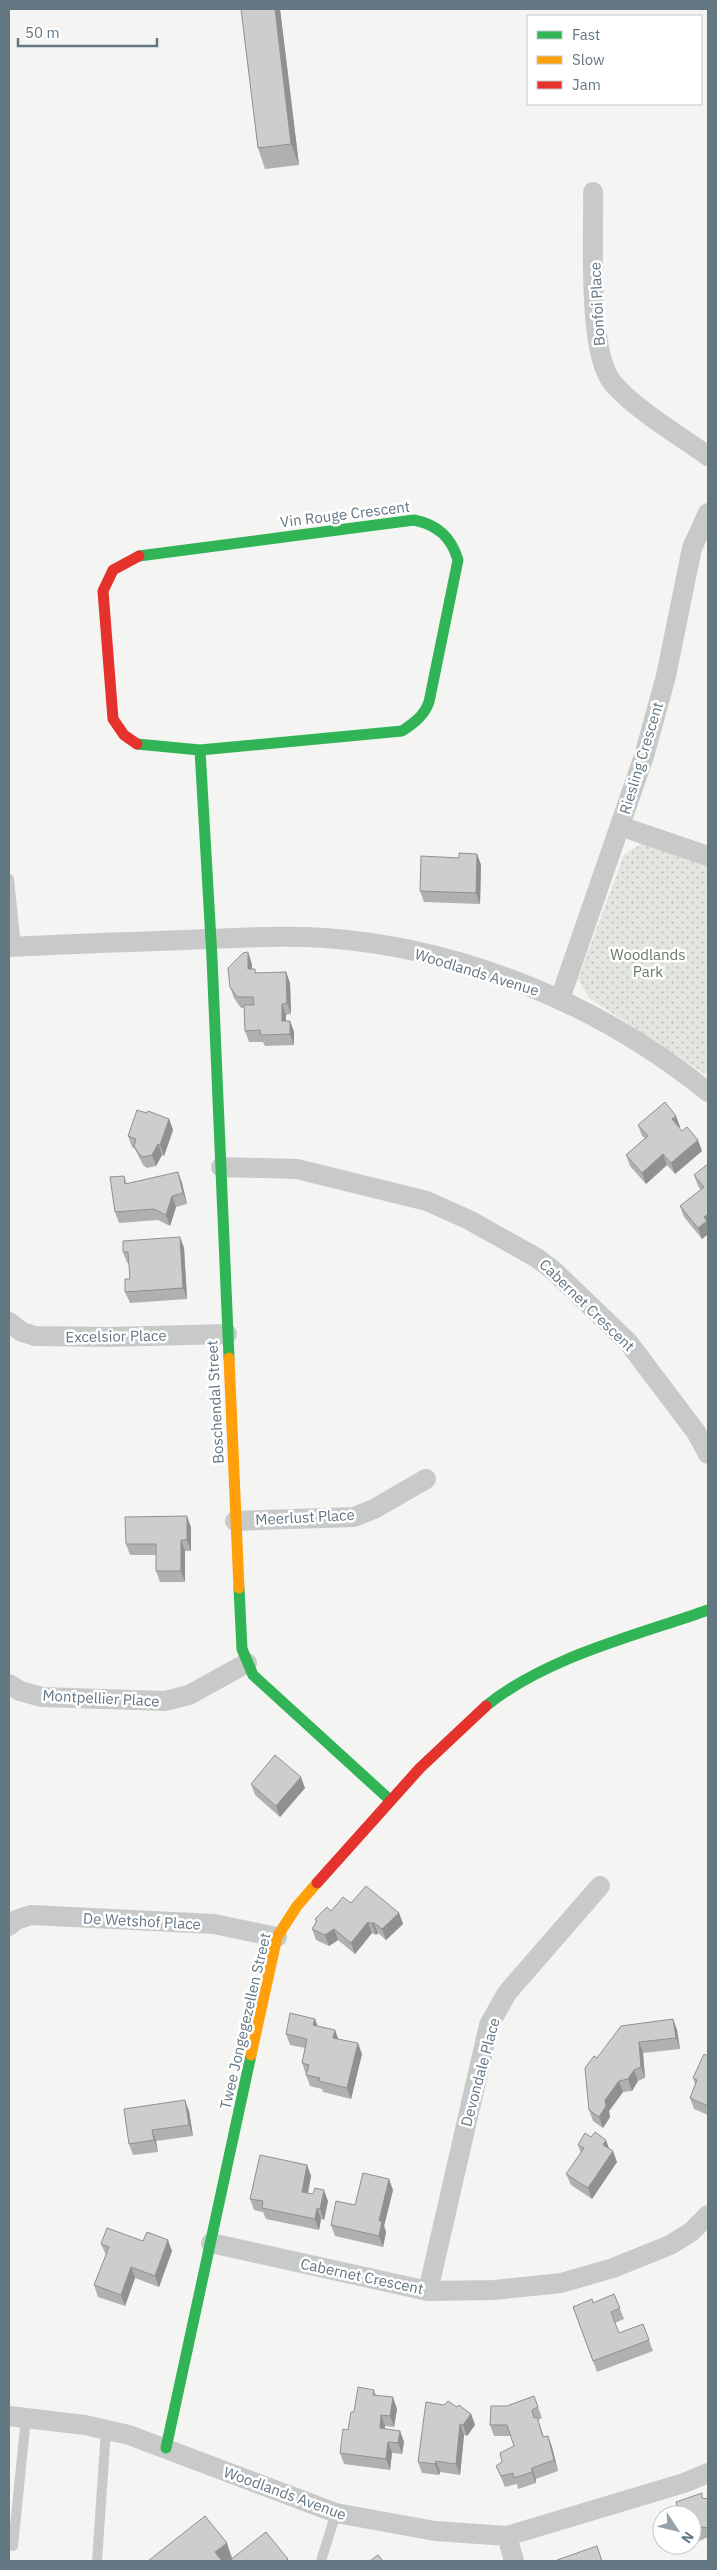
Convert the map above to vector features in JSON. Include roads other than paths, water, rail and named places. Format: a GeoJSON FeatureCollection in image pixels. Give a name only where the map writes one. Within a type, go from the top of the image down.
{"type":"FeatureCollection","features":[{"type":"Feature","properties":{"kind":"street","name":"Bonfoi Place"},"geometry":{"type":"LineString","coordinates":[[593,192],[596,337],[604,369],[623,394],[708,456]]}},
{"type":"Feature","properties":{"kind":"street","name":"Riesling Crescent"},"geometry":{"type":"LineString","coordinates":[[560,999],[644,756],[666,676],[692,548],[708,514]]}},
{"type":"Feature","properties":{"kind":"street","name":"Vin Rouge Crescent"},"geometry":{"type":"LineString","coordinates":[[414,520],[426,522],[446,535],[455,548],[458,560],[429,702],[425,712],[416,723],[402,731],[200,750],[140,746],[127,738],[113,718],[103,591],[109,572],[118,565],[146,554],[414,520]]}},
{"type":"Feature","properties":{"kind":"street"},"geometry":{"type":"LineString","coordinates":[[200,750],[211,939]]}},
{"type":"Feature","properties":{"kind":"street"},"geometry":{"type":"LineString","coordinates":[[620,826],[708,856]]}},
{"type":"Feature","properties":{"kind":"street","name":"Woodlands Avenue"},"geometry":{"type":"LineString","coordinates":[[12,947],[277,936],[369,943],[449,960],[560,999],[642,1046],[708,1092]]}},
{"type":"Feature","properties":{"kind":"street","name":"Boschendal Street"},"geometry":{"type":"LineString","coordinates":[[211,939],[242,1649],[246,1663],[253,1675],[278,1700],[390,1800]]}},
{"type":"Feature","properties":{"kind":"street","name":"Cabernet Crescent"},"geometry":{"type":"LineString","coordinates":[[221,1167],[297,1170],[427,1201],[469,1220],[538,1258],[554,1270],[628,1342],[686,1418],[708,1454]]}},
{"type":"Feature","properties":{"kind":"street","name":"Excelsior Place"},"geometry":{"type":"LineString","coordinates":[[9,1322],[22,1332],[35,1336],[109,1337],[227,1334]]}},
{"type":"Feature","properties":{"kind":"street","name":"Meerlust Place"},"geometry":{"type":"LineString","coordinates":[[235,1521],[354,1517],[374,1509],[426,1479]]}},
{"type":"Feature","properties":{"kind":"street","name":"Twee Jongegezellen Street"},"geometry":{"type":"LineString","coordinates":[[166,2448],[277,1937],[297,1906],[390,1800],[454,1732],[534,1674],[708,1610]]}},
{"type":"Feature","properties":{"kind":"street","name":"Montpellier Place"},"geometry":{"type":"LineString","coordinates":[[9,1684],[20,1691],[42,1697],[165,1701],[189,1695],[246,1663]]}},
{"type":"Feature","properties":{"kind":"street","name":"Devondale Place"},"geometry":{"type":"LineString","coordinates":[[428,2291],[489,2025],[507,1993],[600,1886]]}},
{"type":"Feature","properties":{"kind":"street","name":"De Wetshof Place"},"geometry":{"type":"LineString","coordinates":[[9,1926],[16,1920],[31,1915],[214,1924],[277,1937]]}},
{"type":"Feature","properties":{"kind":"street","name":"Cabernet Crescent"},"geometry":{"type":"LineString","coordinates":[[211,2243],[428,2291],[494,2290],[561,2283],[614,2268],[670,2245],[690,2232],[708,2215]]}},
{"type":"Feature","properties":{"kind":"street","name":"Woodlands Avenue"},"geometry":{"type":"LineString","coordinates":[[17,2417],[129,2435],[336,2513],[435,2531],[507,2536],[684,2483],[708,2474]]}},
{"type":"Feature","properties":{"kind":"street"},"geometry":{"type":"LineString","coordinates":[[507,2536],[514,2561]]}},
{"type":"Feature","properties":{"kind":"lane"},"geometry":{"type":"LineString","coordinates":[[9,879],[12,947]]}},
{"type":"Feature","properties":{"kind":"lane"},"geometry":{"type":"LineString","coordinates":[[14,2546],[17,2417]]}},
{"type":"Feature","properties":{"kind":"lane"},"geometry":{"type":"LineString","coordinates":[[97,2561],[106,2430]]}},
{"type":"Feature","properties":{"kind":"lane"},"geometry":{"type":"LineString","coordinates":[[321,2561],[336,2513]]}},
{"type":"Feature","properties":{"kind":"park label","name":"Woodlands Park"},"geometry":{"type":"Point","coordinates":[648,962]}}]}
